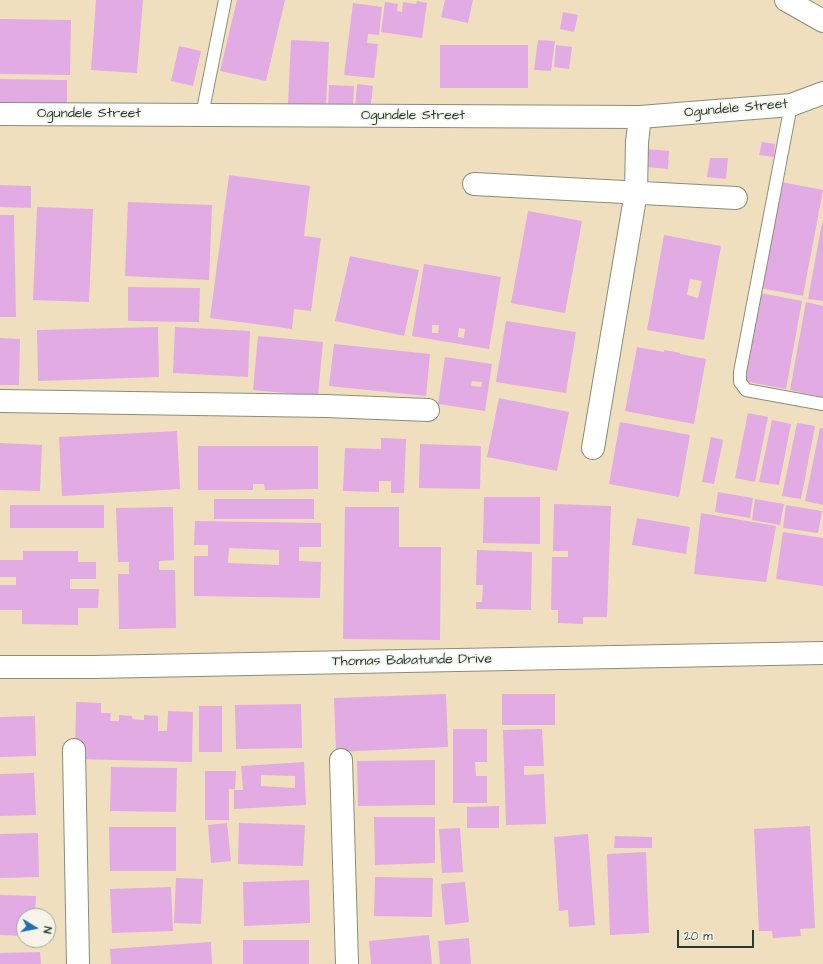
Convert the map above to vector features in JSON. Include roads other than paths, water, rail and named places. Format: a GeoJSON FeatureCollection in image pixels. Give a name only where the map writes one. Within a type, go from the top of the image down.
{"type":"FeatureCollection","features":[{"type":"Feature","properties":{"kind":"street"},"geometry":{"type":"LineString","coordinates":[[786,0],[823,21]]}},
{"type":"Feature","properties":{"kind":"street","name":"Ogundele Street"},"geometry":{"type":"LineString","coordinates":[[0,114],[640,117],[791,106],[823,93]]}},
{"type":"Feature","properties":{"kind":"street"},"geometry":{"type":"LineString","coordinates":[[593,448],[636,192],[637,142],[640,117]]}},
{"type":"Feature","properties":{"kind":"street"},"geometry":{"type":"LineString","coordinates":[[474,184],[736,198]]}},
{"type":"Feature","properties":{"kind":"street"},"geometry":{"type":"LineString","coordinates":[[0,401],[326,406],[428,410]]}},
{"type":"Feature","properties":{"kind":"street","name":"Thomas Babatunde Drive"},"geometry":{"type":"LineString","coordinates":[[0,668],[823,653]]}},
{"type":"Feature","properties":{"kind":"street"},"geometry":{"type":"LineString","coordinates":[[74,750],[78,964]]}},
{"type":"Feature","properties":{"kind":"street"},"geometry":{"type":"LineString","coordinates":[[341,760],[347,964]]}},
{"type":"Feature","properties":{"kind":"lane"},"geometry":{"type":"LineString","coordinates":[[202,115],[225,0]]}},
{"type":"Feature","properties":{"kind":"lane"},"geometry":{"type":"LineString","coordinates":[[791,106],[742,364],[740,382],[746,390],[823,404]]}}]}
